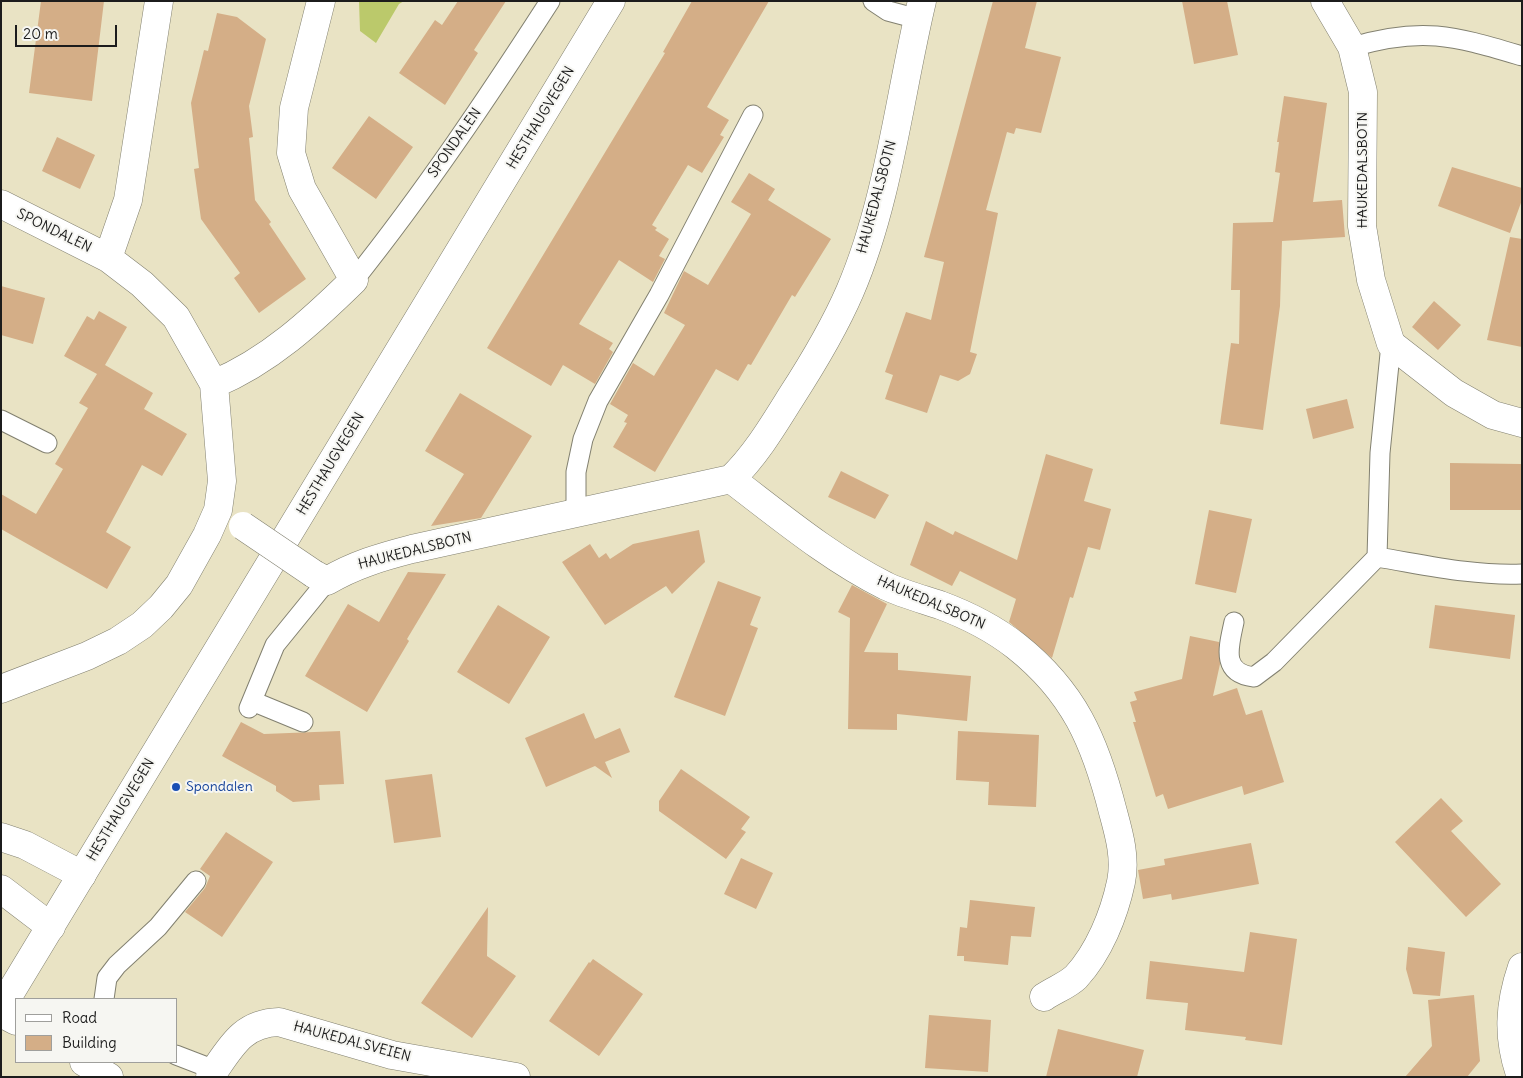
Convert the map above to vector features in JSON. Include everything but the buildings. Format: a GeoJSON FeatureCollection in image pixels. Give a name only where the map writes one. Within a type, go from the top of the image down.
{"type":"FeatureCollection","features":[{"type":"Feature","properties":{"kind":"street","name":"SPONDALEN"},"geometry":{"type":"LineString","coordinates":[[108,258],[128,200],[159,1]]}},
{"type":"Feature","properties":{"kind":"street"},"geometry":{"type":"LineString","coordinates":[[321,1],[294,108],[291,153],[302,189],[354,280]]}},
{"type":"Feature","properties":{"kind":"street","name":"HESTHAUGVEGEN"},"geometry":{"type":"LineString","coordinates":[[1,1008],[611,1]]}},
{"type":"Feature","properties":{"kind":"street","name":"HAUKEDALSBOTN"},"geometry":{"type":"LineString","coordinates":[[1325,1],[1352,47],[1363,92],[1362,226],[1371,280],[1391,344]]}},
{"type":"Feature","properties":{"kind":"street","name":"HAUKEDALSBOTN"},"geometry":{"type":"LineString","coordinates":[[320,578],[372,559],[731,480],[744,467],[820,352],[850,290],[877,206],[920,10]]}},
{"type":"Feature","properties":{"kind":"street","name":"SPONDALEN"},"geometry":{"type":"LineString","coordinates":[[1,204],[108,258],[142,284],[176,317],[214,384],[221,448],[222,480],[218,510],[193,562],[180,585],[142,625],[88,656],[1,689]]}},
{"type":"Feature","properties":{"kind":"street","name":"SPONDALEN"},"geometry":{"type":"LineString","coordinates":[[214,384],[240,373],[305,327],[354,280]]}},
{"type":"Feature","properties":{"kind":"street"},"geometry":{"type":"LineString","coordinates":[[1391,344],[1454,393],[1493,415],[1522,423]]}},
{"type":"Feature","properties":{"kind":"street","name":"HAUKEDALSBOTN"},"geometry":{"type":"LineString","coordinates":[[731,480],[829,553],[850,566],[888,586],[986,625],[1016,646],[1048,674],[1071,704],[1086,730],[1100,764],[1122,846],[1121,881],[1101,941],[1075,978],[1044,997]]}},
{"type":"Feature","properties":{"kind":"street"},"geometry":{"type":"LineString","coordinates":[[218,510],[320,578]]}},
{"type":"Feature","properties":{"kind":"street"},"geometry":{"type":"LineString","coordinates":[[1,837],[25,845],[82,875]]}},
{"type":"Feature","properties":{"kind":"street"},"geometry":{"type":"LineString","coordinates":[[1,889],[51,926]]}},
{"type":"Feature","properties":{"kind":"street"},"geometry":{"type":"LineString","coordinates":[[1521,1077],[1510,1035],[1512,995],[1522,966]]}},
{"type":"Feature","properties":{"kind":"street"},"geometry":{"type":"LineString","coordinates":[[1,1013],[15,1020]]}},
{"type":"Feature","properties":{"kind":"street","name":"HAUKEDALSVEIEN"},"geometry":{"type":"LineString","coordinates":[[212,1074],[231,1047],[247,1031],[262,1023],[279,1022],[392,1055],[516,1077]]}},
{"type":"Feature","properties":{"kind":"street"},"geometry":{"type":"LineString","coordinates":[[86,1063],[109,1077]]}},
{"type":"Feature","properties":{"kind":"lane","name":"SPONDALEN"},"geometry":{"type":"LineString","coordinates":[[354,280],[396,227],[458,140],[550,1]]}},
{"type":"Feature","properties":{"kind":"lane"},"geometry":{"type":"LineString","coordinates":[[873,1],[888,11],[920,10]]}},
{"type":"Feature","properties":{"kind":"lane"},"geometry":{"type":"LineString","coordinates":[[1352,47],[1383,38],[1429,34],[1461,39],[1522,56]]}},
{"type":"Feature","properties":{"kind":"lane"},"geometry":{"type":"LineString","coordinates":[[576,513],[576,472],[583,439],[598,401],[659,295],[752,115]]}},
{"type":"Feature","properties":{"kind":"lane","name":"HAUKEDALSBOTN"},"geometry":{"type":"LineString","coordinates":[[1378,556],[1380,453],[1391,344]]}},
{"type":"Feature","properties":{"kind":"lane"},"geometry":{"type":"LineString","coordinates":[[1,420],[47,443]]}},
{"type":"Feature","properties":{"kind":"lane"},"geometry":{"type":"LineString","coordinates":[[1234,622],[1229,647],[1233,669],[1240,674],[1254,676],[1274,662],[1378,556],[1458,572],[1496,575],[1522,574]]}},
{"type":"Feature","properties":{"kind":"lane"},"geometry":{"type":"LineString","coordinates":[[303,722],[250,704],[276,645],[320,578]]}},
{"type":"Feature","properties":{"kind":"lane"},"geometry":{"type":"LineString","coordinates":[[104,998],[107,978],[117,965],[158,927],[196,881]]}},
{"type":"Feature","properties":{"kind":"lane"},"geometry":{"type":"LineString","coordinates":[[178,1056],[212,1074]]}},
{"type":"Feature","properties":{"kind":"green space"},"geometry":{"type":"Polygon","coordinates":[[[359,1],[404,1],[399,4],[376,43],[360,31],[359,1]]]}},
{"type":"Feature","properties":{"kind":"place","name":"Spondalen"},"geometry":{"type":"Point","coordinates":[176,787]}}]}
